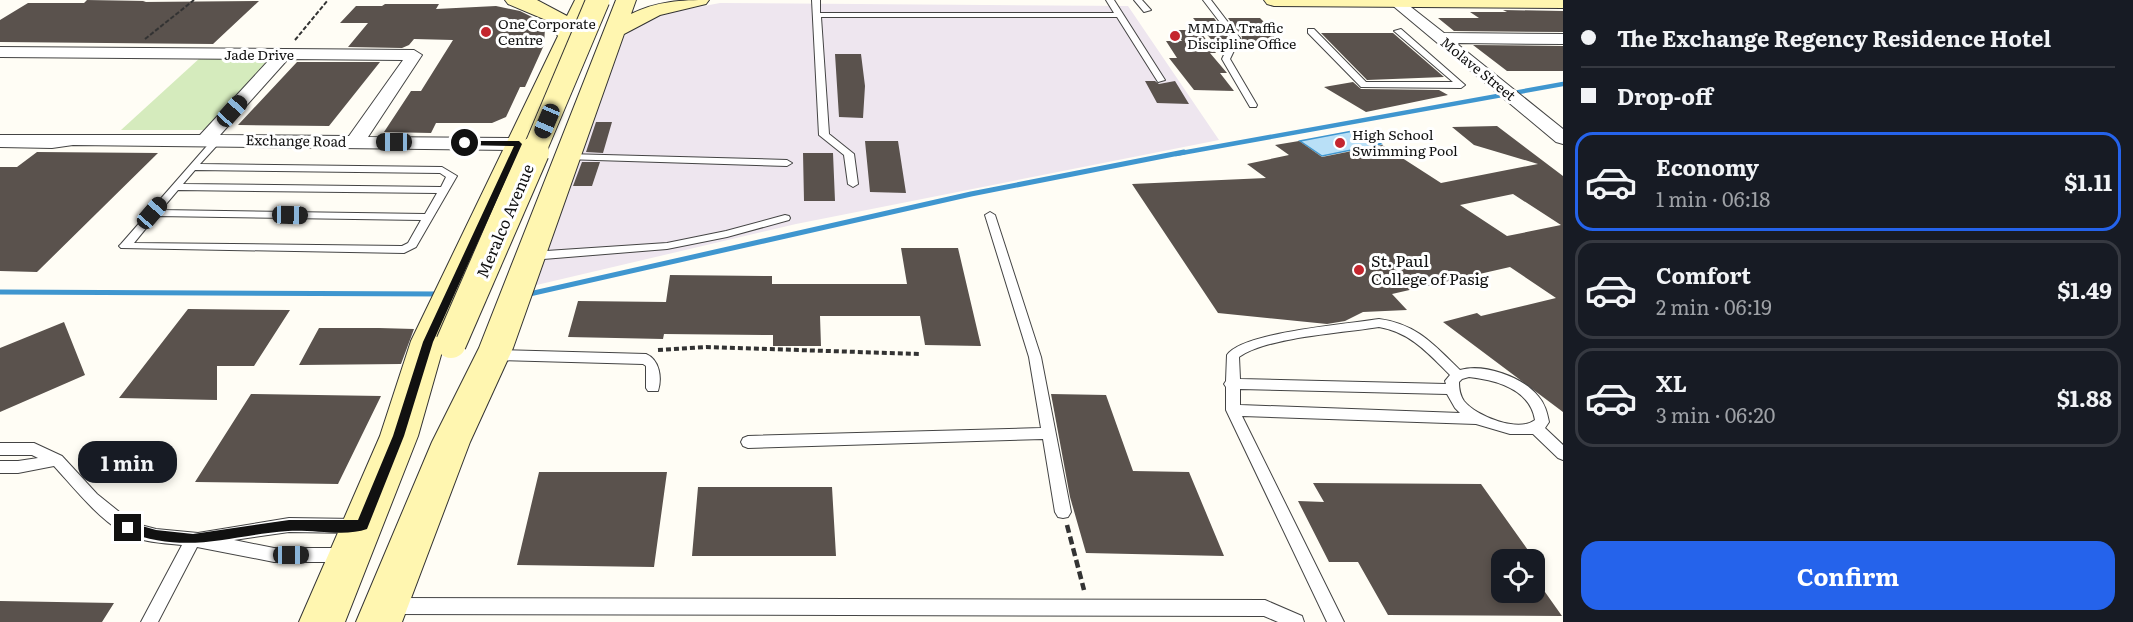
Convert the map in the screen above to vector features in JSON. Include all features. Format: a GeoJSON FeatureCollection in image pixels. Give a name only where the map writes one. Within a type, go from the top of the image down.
{"type":"FeatureCollection","features":[{"type":"Feature","properties":{"kind":"main road"},"geometry":{"type":"LineString","coordinates":[[515,0],[548,12],[562,24],[562,48],[578,55],[591,56],[603,62]]}},
{"type":"Feature","properties":{"kind":"main road","name":"Meralco Avenue"},"geometry":{"type":"LineString","coordinates":[[322,622],[399,436],[428,342],[585,0]]}},
{"type":"Feature","properties":{"kind":"main road","name":"Meralco Avenue"},"geometry":{"type":"LineString","coordinates":[[382,614],[451,442],[472,347],[598,0]]}},
{"type":"Feature","properties":{"kind":"main road"},"geometry":{"type":"LineString","coordinates":[[611,0],[601,24],[605,31],[614,32],[653,11],[699,0]]}},
{"type":"Feature","properties":{"kind":"main road","name":"Meralco Avenue"},"geometry":{"type":"LineString","coordinates":[[472,347],[527,219],[611,0]]}},
{"type":"Feature","properties":{"kind":"main road","name":"Meralco Avenue"},"geometry":{"type":"LineString","coordinates":[[399,436],[472,347],[531,256],[626,0]]}},
{"type":"Feature","properties":{"kind":"main road"},"geometry":{"type":"LineString","coordinates":[[1274,0],[1563,2]]}},
{"type":"Feature","properties":{"kind":"street","name":"Molave Street"},"geometry":{"type":"LineString","coordinates":[[1394,0],[1560,133]]}},
{"type":"Feature","properties":{"kind":"street"},"geometry":{"type":"LineString","coordinates":[[1440,38],[1563,39]]}},
{"type":"Feature","properties":{"kind":"street","name":"Jade Drive"},"geometry":{"type":"LineString","coordinates":[[0,52],[414,55],[355,142]]}},
{"type":"Feature","properties":{"kind":"street"},"geometry":{"type":"LineString","coordinates":[[211,140],[283,55]]}},
{"type":"Feature","properties":{"kind":"street","name":"Exchange Road"},"geometry":{"type":"LineString","coordinates":[[0,135],[61,135],[73,139]]}},
{"type":"Feature","properties":{"kind":"street","name":"Exchange Road"},"geometry":{"type":"LineString","coordinates":[[0,141],[52,142],[73,139],[519,144]]}},
{"type":"Feature","properties":{"kind":"lane"},"geometry":{"type":"LineString","coordinates":[[816,0],[824,135],[849,154],[854,184]]}},
{"type":"Feature","properties":{"kind":"lane"},"geometry":{"type":"LineString","coordinates":[[1110,0],[1161,80]]}},
{"type":"Feature","properties":{"kind":"lane"},"geometry":{"type":"LineString","coordinates":[[1138,0],[1147,10]]}},
{"type":"Feature","properties":{"kind":"lane"},"geometry":{"type":"LineString","coordinates":[[1207,0],[1236,38],[1226,59],[1253,105]]}},
{"type":"Feature","properties":{"kind":"lane"},"geometry":{"type":"LineString","coordinates":[[817,15],[1121,15]]}},
{"type":"Feature","properties":{"kind":"lane"},"geometry":{"type":"LineString","coordinates":[[1311,31],[1364,85],[1461,85],[1398,31]]}},
{"type":"Feature","properties":{"kind":"lane"},"geometry":{"type":"LineString","coordinates":[[192,167],[442,170],[452,176],[412,245],[397,251],[125,246],[192,167],[211,140]]}},
{"type":"Feature","properties":{"kind":"lane"},"geometry":{"type":"LineString","coordinates":[[567,157],[787,163]]}},
{"type":"Feature","properties":{"kind":"lane"},"geometry":{"type":"LineString","coordinates":[[175,187],[444,190]]}},
{"type":"Feature","properties":{"kind":"lane"},"geometry":{"type":"LineString","coordinates":[[152,213],[428,217]]}},
{"type":"Feature","properties":{"kind":"lane"},"geometry":{"type":"LineString","coordinates":[[990,215],[1035,357],[1047,433],[1064,512]]}},
{"type":"Feature","properties":{"kind":"lane"},"geometry":{"type":"LineString","coordinates":[[531,256],[667,246],[727,234],[785,218]]}},
{"type":"Feature","properties":{"kind":"lane"},"geometry":{"type":"LineString","coordinates":[[1336,622],[1233,410],[1231,384],[1233,355],[1248,345],[1379,323],[1394,324],[1409,330],[1458,375]]}},
{"type":"Feature","properties":{"kind":"lane"},"geometry":{"type":"LineString","coordinates":[[472,347],[646,359],[652,365],[653,387]]}},
{"type":"Feature","properties":{"kind":"lane"},"geometry":{"type":"LineString","coordinates":[[1233,410],[1478,419],[1510,431],[1536,428],[1542,422],[1542,413],[1537,403],[1509,376],[1482,373],[1458,375],[1452,381],[1451,389],[1460,404],[1478,419]]}},
{"type":"Feature","properties":{"kind":"lane"},"geometry":{"type":"LineString","coordinates":[[1231,384],[1451,389]]}},
{"type":"Feature","properties":{"kind":"lane"},"geometry":{"type":"LineString","coordinates":[[1536,428],[1563,454]]}},
{"type":"Feature","properties":{"kind":"lane"},"geometry":{"type":"LineString","coordinates":[[748,442],[1047,433]]}},
{"type":"Feature","properties":{"kind":"lane"},"geometry":{"type":"LineString","coordinates":[[0,449],[34,449],[57,460],[92,498],[128,528],[156,536],[193,539],[274,555],[356,540]]}},
{"type":"Feature","properties":{"kind":"lane"},"geometry":{"type":"LineString","coordinates":[[0,467],[18,467],[57,460]]}},
{"type":"Feature","properties":{"kind":"lane"},"geometry":{"type":"LineString","coordinates":[[193,539],[289,525],[356,540]]}},
{"type":"Feature","properties":{"kind":"lane"},"geometry":{"type":"LineString","coordinates":[[149,622],[193,539]]}},
{"type":"Feature","properties":{"kind":"lane"},"geometry":{"type":"LineString","coordinates":[[382,614],[1088,606],[1265,608],[1291,617],[1296,622]]}},
{"type":"Feature","properties":{"kind":"path"},"geometry":{"type":"LineString","coordinates":[[125,54],[194,0]]}},
{"type":"Feature","properties":{"kind":"path"},"geometry":{"type":"LineString","coordinates":[[283,55],[328,0]]}},
{"type":"Feature","properties":{"kind":"path"},"geometry":{"type":"LineString","coordinates":[[652,350],[706,347],[920,354]]}},
{"type":"Feature","properties":{"kind":"path"},"geometry":{"type":"LineString","coordinates":[[1064,512],[1088,606]]}},
{"type":"Feature","properties":{"kind":"shaded area"},"geometry":{"type":"Polygon","coordinates":[[[720,3],[1128,6],[1219,140],[796,224],[528,287],[618,41],[638,25],[667,13],[720,3]]]}},
{"type":"Feature","properties":{"kind":"green space"},"geometry":{"type":"Polygon","coordinates":[[[201,57],[276,57],[209,130],[121,130],[201,57]]]}},
{"type":"Feature","properties":{"kind":"water","name":"High School Swimming Pool"},"geometry":{"type":"Polygon","coordinates":[[[1358,130],[1381,144],[1322,156],[1300,141],[1358,130]]]}},
{"type":"Feature","properties":{"kind":"building"},"geometry":{"type":"Polygon","coordinates":[[[87,0],[259,1],[213,44],[0,42],[0,20],[28,3],[84,3],[87,0]]]}},
{"type":"Feature","properties":{"kind":"building"},"geometry":{"type":"Polygon","coordinates":[[[439,4],[436,9],[496,6],[520,11],[538,20],[545,28],[544,45],[525,87],[520,87],[506,117],[492,123],[436,123],[431,133],[384,132],[411,91],[421,91],[453,40],[414,39],[402,48],[348,47],[368,23],[340,23],[356,6],[439,4]]]}},
{"type":"Feature","properties":{"kind":"building"},"geometry":{"type":"Polygon","coordinates":[[[1503,10],[1563,11],[1563,32],[1454,31],[1438,18],[1479,18],[1470,12],[1507,12],[1503,10]]]}},
{"type":"Feature","properties":{"kind":"building"},"geometry":{"type":"Polygon","coordinates":[[[1193,18],[1214,18],[1229,38],[1227,44],[1215,44],[1193,18]]]}},
{"type":"Feature","properties":{"kind":"building"},"geometry":{"type":"Polygon","coordinates":[[[1228,18],[1260,18],[1287,45],[1240,44],[1242,37],[1228,18]]]}},
{"type":"Feature","properties":{"kind":"building"},"geometry":{"type":"Polygon","coordinates":[[[1173,30],[1199,30],[1216,53],[1210,53],[1227,73],[1220,73],[1234,91],[1194,90],[1169,58],[1177,58],[1166,41],[1182,41],[1173,30]]]}},
{"type":"Feature","properties":{"kind":"building"},"geometry":{"type":"Polygon","coordinates":[[[1321,33],[1393,33],[1444,77],[1367,80],[1321,33]]]}},
{"type":"Feature","properties":{"kind":"building"},"geometry":{"type":"Polygon","coordinates":[[[1473,45],[1563,46],[1563,71],[1507,71],[1473,45]]]}},
{"type":"Feature","properties":{"kind":"building"},"geometry":{"type":"Polygon","coordinates":[[[835,54],[861,54],[865,86],[863,118],[839,117],[835,54]]]}},
{"type":"Feature","properties":{"kind":"building"},"geometry":{"type":"Polygon","coordinates":[[[297,62],[380,62],[329,126],[238,125],[297,62]]]}},
{"type":"Feature","properties":{"kind":"building"},"geometry":{"type":"Polygon","coordinates":[[[1145,81],[1155,81],[1159,84],[1175,81],[1189,104],[1157,103],[1145,81]]]}},
{"type":"Feature","properties":{"kind":"building"},"geometry":{"type":"Polygon","coordinates":[[[1353,82],[1361,89],[1439,90],[1448,95],[1366,112],[1324,87],[1353,82]]]}},
{"type":"Feature","properties":{"kind":"building"},"geometry":{"type":"Polygon","coordinates":[[[596,122],[612,122],[603,153],[586,152],[596,122]]]}},
{"type":"Feature","properties":{"kind":"building"},"geometry":{"type":"Polygon","coordinates":[[[1497,126],[1563,176],[1563,412],[1443,322],[1477,313],[1481,316],[1556,298],[1510,267],[1392,294],[1407,310],[1363,312],[1345,321],[1327,324],[1218,313],[1132,184],[1266,178],[1247,164],[1289,155],[1275,145],[1299,141],[1322,157],[1382,145],[1441,183],[1538,164],[1474,145],[1452,127],[1497,126]],[[1513,194],[1460,205],[1507,236],[1561,225],[1513,194]]]}},
{"type":"Feature","properties":{"kind":"building"},"geometry":{"type":"Polygon","coordinates":[[[865,141],[898,141],[906,193],[870,192],[865,141]]]}},
{"type":"Feature","properties":{"kind":"building"},"geometry":{"type":"Polygon","coordinates":[[[37,152],[158,153],[37,272],[0,271],[0,167],[17,167],[37,152]]]}},
{"type":"Feature","properties":{"kind":"building"},"geometry":{"type":"Polygon","coordinates":[[[803,153],[833,153],[835,201],[804,201],[803,153]]]}},
{"type":"Feature","properties":{"kind":"building"},"geometry":{"type":"Polygon","coordinates":[[[582,162],[600,162],[592,186],[573,186],[582,162]]]}},
{"type":"Feature","properties":{"kind":"building"},"geometry":{"type":"Polygon","coordinates":[[[901,248],[958,248],[981,346],[925,345],[920,316],[820,316],[821,346],[773,346],[773,335],[664,334],[663,339],[568,337],[578,301],[666,302],[670,275],[772,276],[772,284],[907,284],[901,248]]]}},
{"type":"Feature","properties":{"kind":"building"},"geometry":{"type":"Polygon","coordinates":[[[188,309],[290,310],[254,366],[217,366],[217,400],[119,398],[188,309]]]}},
{"type":"Feature","properties":{"kind":"building"},"geometry":{"type":"Polygon","coordinates":[[[64,322],[85,375],[0,412],[0,348],[64,322]]]}},
{"type":"Feature","properties":{"kind":"building"},"geometry":{"type":"Polygon","coordinates":[[[319,328],[414,329],[401,364],[299,365],[319,328]]]}},
{"type":"Feature","properties":{"kind":"building"},"geometry":{"type":"Polygon","coordinates":[[[251,394],[381,396],[338,484],[195,482],[251,394]]]}},
{"type":"Feature","properties":{"kind":"building"},"geometry":{"type":"Polygon","coordinates":[[[1051,394],[1106,395],[1133,471],[1189,472],[1224,556],[1086,553],[1070,497],[1051,394]]]}},
{"type":"Feature","properties":{"kind":"building"},"geometry":{"type":"Polygon","coordinates":[[[539,472],[667,472],[654,567],[517,565],[539,472]]]}},
{"type":"Feature","properties":{"kind":"building"},"geometry":{"type":"Polygon","coordinates":[[[1313,483],[1481,484],[1527,549],[1491,549],[1491,603],[1545,603],[1545,592],[1562,616],[1388,615],[1358,562],[1329,562],[1298,501],[1324,502],[1313,483]]]}},
{"type":"Feature","properties":{"kind":"building"},"geometry":{"type":"Polygon","coordinates":[[[698,487],[832,487],[836,556],[692,556],[698,487]]]}},
{"type":"Feature","properties":{"kind":"building"},"geometry":{"type":"Polygon","coordinates":[[[0,601],[114,603],[102,622],[0,622],[0,601]]]}},
{"type":"Feature","properties":{"kind":"waterway"},"geometry":{"type":"LineString","coordinates":[[1176,154],[1563,84]]}},
{"type":"Feature","properties":{"kind":"waterway"},"geometry":{"type":"LineString","coordinates":[[525,295],[971,194],[1184,152]]}},
{"type":"Feature","properties":{"kind":"waterway"},"geometry":{"type":"LineString","coordinates":[[0,292],[440,294]]}},
{"type":"Feature","properties":{"kind":"place","name":"One Corporate Centre"},"geometry":{"type":"Point","coordinates":[486,32]}},
{"type":"Feature","properties":{"kind":"place","name":"MMDA Traffic Discipline Office"},"geometry":{"type":"Point","coordinates":[1175,36]}},
{"type":"Feature","properties":{"kind":"place","name":"High School Swimming Pool"},"geometry":{"type":"Point","coordinates":[1340,143]}},
{"type":"Feature","properties":{"kind":"place","name":"St. Paul College of Pasig"},"geometry":{"type":"Point","coordinates":[1359,270]}},
{"type":"Feature","properties":{"kind":"route"},"geometry":{"type":"LineString","coordinates":[[128,528],[156,536],[193,539],[289,525],[362,526],[399,436],[428,342],[519,144],[465,143]]}}]}
